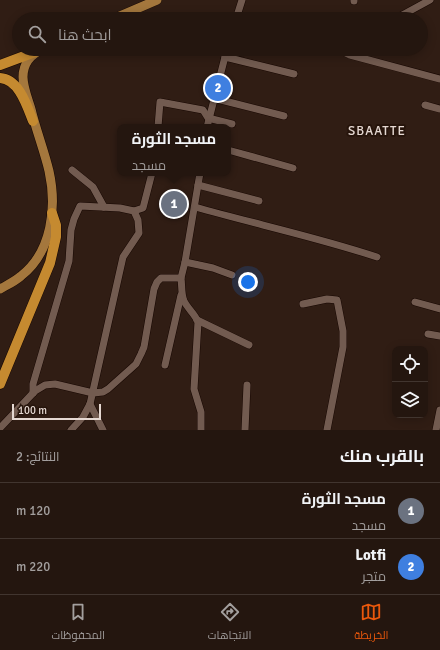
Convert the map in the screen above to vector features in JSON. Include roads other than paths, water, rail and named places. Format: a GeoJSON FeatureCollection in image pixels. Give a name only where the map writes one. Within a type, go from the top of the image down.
{"type":"FeatureCollection","features":[{"type":"Feature","properties":{"kind":"highway"},"geometry":{"type":"LineString","coordinates":[[0,65],[25,56]]}},
{"type":"Feature","properties":{"kind":"highway"},"geometry":{"type":"LineString","coordinates":[[0,78],[9,80],[15,84],[34,121]]}},
{"type":"Feature","properties":{"kind":"highway"},"geometry":{"type":"LineString","coordinates":[[0,384],[50,263],[56,244],[56,225],[52,213]]}},
{"type":"Feature","properties":{"kind":"main road"},"geometry":{"type":"LineString","coordinates":[[129,12],[157,0]]}},
{"type":"Feature","properties":{"kind":"main road"},"geometry":{"type":"LineString","coordinates":[[0,289],[22,276],[32,265],[46,241],[50,230],[52,213],[52,185],[23,78],[26,65],[34,56]]}},
{"type":"Feature","properties":{"kind":"street"},"geometry":{"type":"LineString","coordinates":[[238,12],[242,0]]}},
{"type":"Feature","properties":{"kind":"street"},"geometry":{"type":"LineString","coordinates":[[408,12],[430,0]]}},
{"type":"Feature","properties":{"kind":"street"},"geometry":{"type":"LineString","coordinates":[[207,124],[225,56]]}},
{"type":"Feature","properties":{"kind":"street"},"geometry":{"type":"LineString","coordinates":[[236,56],[294,74]]}},
{"type":"Feature","properties":{"kind":"street"},"geometry":{"type":"LineString","coordinates":[[354,56],[440,78]]}},
{"type":"Feature","properties":{"kind":"street"},"geometry":{"type":"LineString","coordinates":[[213,98],[284,116]]}},
{"type":"Feature","properties":{"kind":"street"},"geometry":{"type":"LineString","coordinates":[[158,124],[160,102],[203,110],[208,118],[232,124]]}},
{"type":"Feature","properties":{"kind":"street"},"geometry":{"type":"LineString","coordinates":[[425,105],[440,109]]}},
{"type":"Feature","properties":{"kind":"street"},"geometry":{"type":"LineString","coordinates":[[231,151],[293,168]]}},
{"type":"Feature","properties":{"kind":"street"},"geometry":{"type":"LineString","coordinates":[[72,170],[93,187],[104,207]]}},
{"type":"Feature","properties":{"kind":"street"},"geometry":{"type":"LineString","coordinates":[[33,393],[33,384],[69,261],[72,230],[77,210],[80,206],[104,207],[134,211],[143,208],[151,176]]}},
{"type":"Feature","properties":{"kind":"street"},"geometry":{"type":"LineString","coordinates":[[200,176],[181,278],[184,301],[197,320],[199,329],[194,389],[201,412],[201,430]]}},
{"type":"Feature","properties":{"kind":"street"},"geometry":{"type":"LineString","coordinates":[[198,185],[259,202]]}},
{"type":"Feature","properties":{"kind":"street"},"geometry":{"type":"LineString","coordinates":[[194,207],[258,225],[282,229],[377,257]]}},
{"type":"Feature","properties":{"kind":"street"},"geometry":{"type":"LineString","coordinates":[[71,430],[83,417],[90,404],[123,257],[139,232],[138,220],[134,211]]}},
{"type":"Feature","properties":{"kind":"street"},"geometry":{"type":"LineString","coordinates":[[185,262],[213,268],[232,275]]}},
{"type":"Feature","properties":{"kind":"street"},"geometry":{"type":"LineString","coordinates":[[0,428],[33,393],[45,385],[55,384],[93,393],[103,392],[108,389],[136,364],[144,347],[154,289],[157,282],[161,278],[181,278]]}},
{"type":"Feature","properties":{"kind":"street"},"geometry":{"type":"LineString","coordinates":[[165,365],[182,291]]}},
{"type":"Feature","properties":{"kind":"street"},"geometry":{"type":"LineString","coordinates":[[303,304],[327,299],[337,300],[342,323],[343,347],[327,430]]}},
{"type":"Feature","properties":{"kind":"street"},"geometry":{"type":"LineString","coordinates":[[415,302],[440,309]]}},
{"type":"Feature","properties":{"kind":"street"},"geometry":{"type":"LineString","coordinates":[[197,320],[249,345]]}},
{"type":"Feature","properties":{"kind":"street"},"geometry":{"type":"LineString","coordinates":[[428,334],[440,336]]}},
{"type":"Feature","properties":{"kind":"street"},"geometry":{"type":"LineString","coordinates":[[245,430],[247,385]]}},
{"type":"Feature","properties":{"kind":"street"},"geometry":{"type":"LineString","coordinates":[[90,404],[103,430]]}},
{"type":"Feature","properties":{"kind":"street"},"geometry":{"type":"LineString","coordinates":[[436,430],[440,410]]}},
{"type":"Feature","properties":{"kind":"place","name":"Lotfi"},"geometry":{"type":"Point","coordinates":[218,88]}},
{"type":"Feature","properties":{"kind":"place","name":"مسجد الثورة"},"geometry":{"type":"Point","coordinates":[174,204]}},
{"type":"Feature","properties":{"kind":"district","name":"SBAATTE"},"geometry":{"type":"Point","coordinates":[377,130]}}]}
